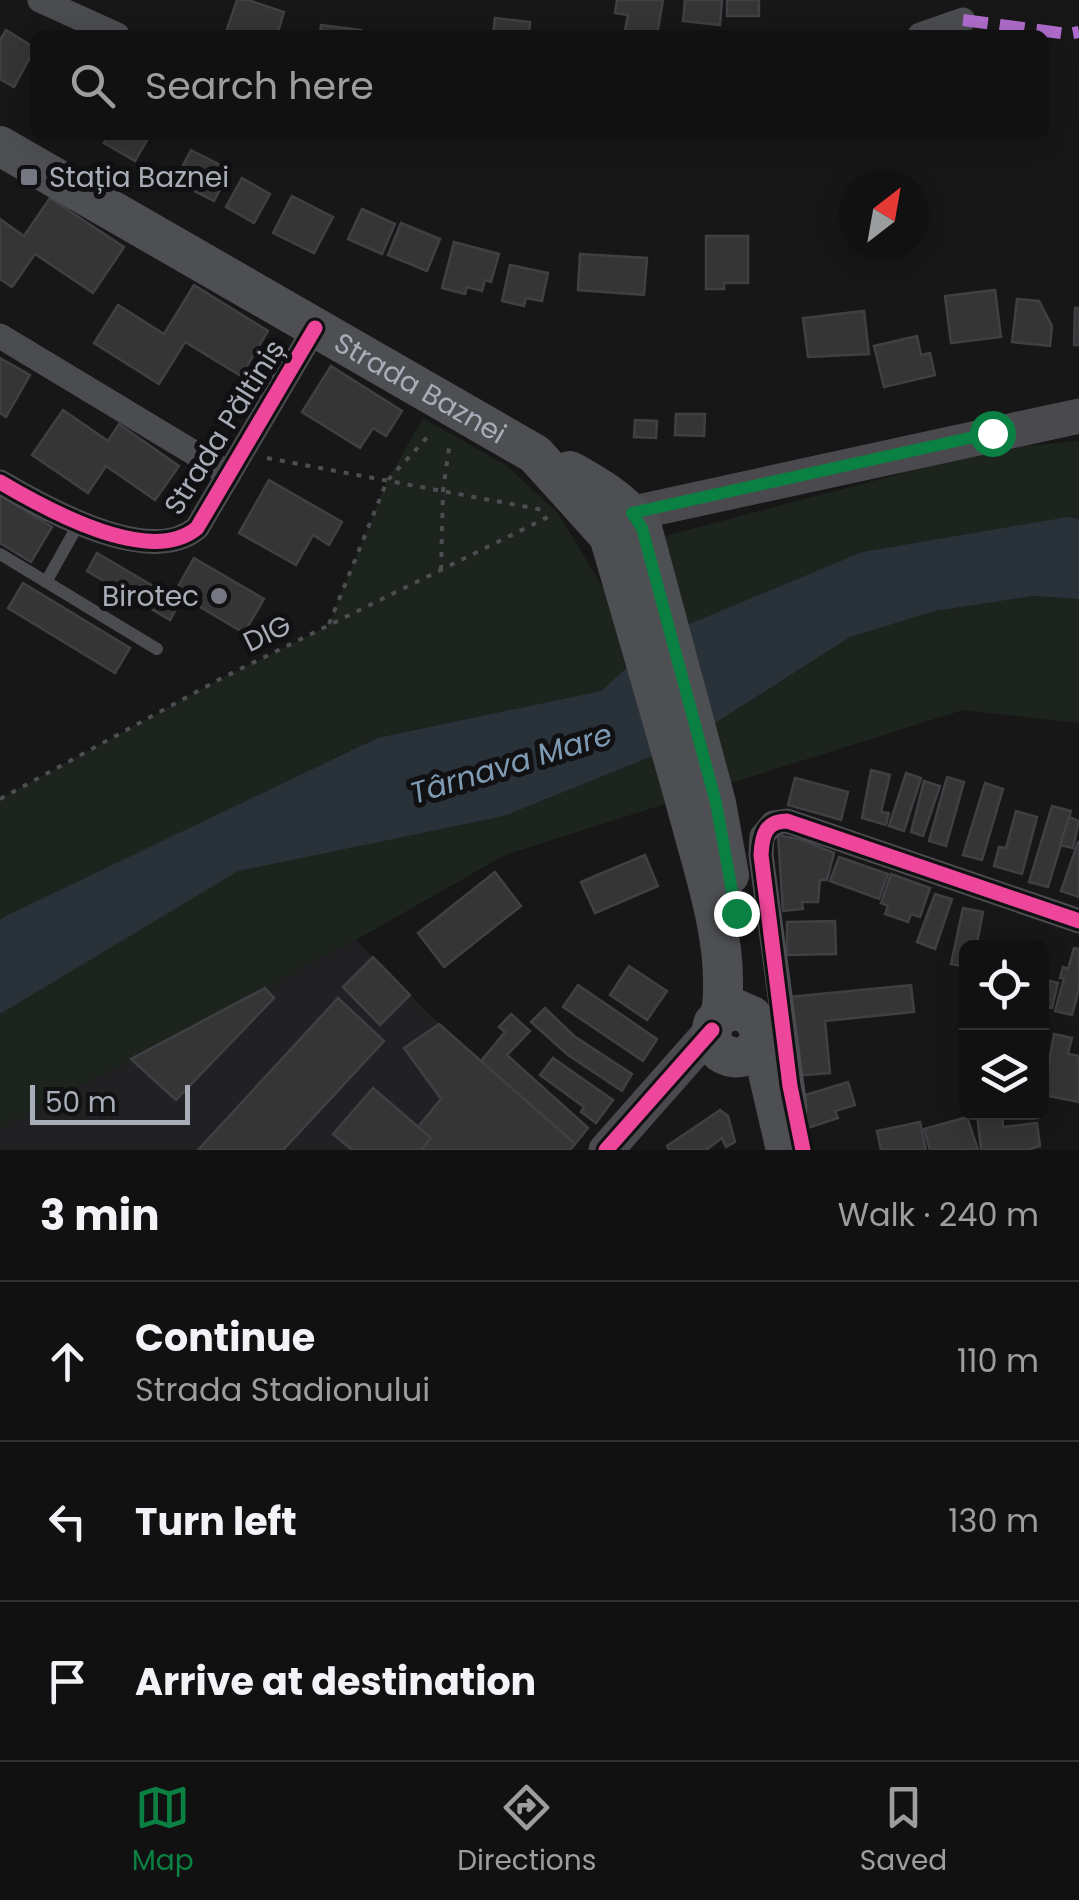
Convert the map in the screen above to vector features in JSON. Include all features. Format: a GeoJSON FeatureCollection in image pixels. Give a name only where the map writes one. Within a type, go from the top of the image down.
{"type":"FeatureCollection","features":[{"type":"Feature","properties":{"kind":"main road","name":"Strada Baznei"},"geometry":{"type":"LineString","coordinates":[[0,146],[535,454],[620,525]]}},
{"type":"Feature","properties":{"kind":"main road"},"geometry":{"type":"LineString","coordinates":[[769,1150],[723,990],[702,807],[620,525],[1079,416]]}},
{"type":"Feature","properties":{"kind":"main road"},"geometry":{"type":"LineString","coordinates":[[606,1150],[648,1101],[737,1037]]}},
{"type":"Feature","properties":{"kind":"main road"},"geometry":{"type":"LineString","coordinates":[[737,1037],[786,1150]]}},
{"type":"Feature","properties":{"kind":"street"},"geometry":{"type":"LineString","coordinates":[[40,0],[106,30]]}},
{"type":"Feature","properties":{"kind":"street"},"geometry":{"type":"LineString","coordinates":[[934,30],[963,20]]}},
{"type":"Feature","properties":{"kind":"street","name":"Strada Păltiniș"},"geometry":{"type":"LineString","coordinates":[[0,482],[78,523],[136,539],[167,541],[187,536],[197,528],[314,328]]}},
{"type":"Feature","properties":{"kind":"street","name":"Strada Păltiniș"},"geometry":{"type":"LineString","coordinates":[[0,336],[236,464]]}},
{"type":"Feature","properties":{"kind":"street"},"geometry":{"type":"LineString","coordinates":[[804,1150],[790,1086],[761,855],[766,828],[787,821],[1079,921]]}},
{"type":"Feature","properties":{"kind":"lane"},"geometry":{"type":"LineString","coordinates":[[46,582],[78,523]]}},
{"type":"Feature","properties":{"kind":"lane"},"geometry":{"type":"LineString","coordinates":[[0,554],[157,649]]}},
{"type":"Feature","properties":{"kind":"path"},"geometry":{"type":"LineString","coordinates":[[328,626],[387,482],[455,406]]}},
{"type":"Feature","properties":{"kind":"path"},"geometry":{"type":"LineString","coordinates":[[441,570],[443,492],[455,406]]}},
{"type":"Feature","properties":{"kind":"path"},"geometry":{"type":"LineString","coordinates":[[236,464],[443,492]]}},
{"type":"Feature","properties":{"kind":"shaded area"},"geometry":{"type":"Polygon","coordinates":[[[423,418],[507,466],[557,512],[643,653],[602,691],[376,738],[0,920],[0,799],[220,679],[328,626],[387,481],[423,418]]]}},
{"type":"Feature","properties":{"kind":"shaded area"},"geometry":{"type":"Polygon","coordinates":[[[1079,441],[1079,519],[862,552],[670,632],[665,536],[994,449],[1079,441]]]}},
{"type":"Feature","properties":{"kind":"shaded area"},"geometry":{"type":"Polygon","coordinates":[[[1033,596],[1079,599],[1079,723],[963,710],[712,789],[698,734],[850,637],[935,611],[1033,596]]]}},
{"type":"Feature","properties":{"kind":"shaded area"},"geometry":{"type":"Polygon","coordinates":[[[670,749],[684,798],[505,855],[356,940],[0,1128],[0,1014],[238,870],[504,816],[670,749]]]}},
{"type":"Feature","properties":{"kind":"shaded area"},"geometry":{"type":"Polygon","coordinates":[[[356,940],[439,1024],[575,1144],[570,1150],[0,1150],[0,1128],[356,940]]]}},
{"type":"Feature","properties":{"kind":"water"},"geometry":{"type":"Polygon","coordinates":[[[1068,517],[1079,519],[1079,599],[1033,596],[935,611],[850,637],[698,734],[670,632],[862,552],[1068,517]]]}},
{"type":"Feature","properties":{"kind":"water","name":"Târnava Mare"},"geometry":{"type":"Polygon","coordinates":[[[643,653],[670,749],[504,816],[238,871],[0,1014],[0,920],[6,916],[377,738],[601,691],[643,653]]]}},
{"type":"Feature","properties":{"kind":"building"},"geometry":{"type":"Polygon","coordinates":[[[237,0],[284,12],[279,30],[227,30],[237,0]]]}},
{"type":"Feature","properties":{"kind":"building"},"geometry":{"type":"Polygon","coordinates":[[[617,0],[663,0],[658,30],[625,30],[628,15],[615,13],[617,0]]]}},
{"type":"Feature","properties":{"kind":"building"},"geometry":{"type":"Polygon","coordinates":[[[685,0],[722,0],[720,25],[683,21],[685,0]]]}},
{"type":"Feature","properties":{"kind":"building"},"geometry":{"type":"Polygon","coordinates":[[[727,0],[759,0],[759,16],[727,16],[727,0]]]}},
{"type":"Feature","properties":{"kind":"building"},"geometry":{"type":"Polygon","coordinates":[[[495,18],[530,22],[529,30],[494,30],[495,18]]]}},
{"type":"Feature","properties":{"kind":"building"},"geometry":{"type":"Polygon","coordinates":[[[321,25],[361,30],[320,30],[321,25]]]}},
{"type":"Feature","properties":{"kind":"building"},"geometry":{"type":"Polygon","coordinates":[[[6,30],[30,45],[30,57],[14,87],[0,79],[0,40],[6,30]]]}},
{"type":"Feature","properties":{"kind":"building"},"geometry":{"type":"Polygon","coordinates":[[[106,140],[147,140],[135,161],[104,143],[106,140]]]}},
{"type":"Feature","properties":{"kind":"building"},"geometry":{"type":"Polygon","coordinates":[[[191,150],[230,170],[214,201],[175,181],[191,150]]]}},
{"type":"Feature","properties":{"kind":"building"},"geometry":{"type":"Polygon","coordinates":[[[242,178],[270,194],[254,223],[226,207],[242,178]]]}},
{"type":"Feature","properties":{"kind":"building"},"geometry":{"type":"Polygon","coordinates":[[[292,196],[333,217],[314,253],[273,233],[292,196]]]}},
{"type":"Feature","properties":{"kind":"building"},"geometry":{"type":"Polygon","coordinates":[[[50,198],[124,247],[93,293],[35,254],[12,287],[0,279],[0,219],[24,236],[50,198]]]}},
{"type":"Feature","properties":{"kind":"building"},"geometry":{"type":"Polygon","coordinates":[[[362,209],[395,224],[382,254],[348,239],[362,209]]]}},
{"type":"Feature","properties":{"kind":"building"},"geometry":{"type":"Polygon","coordinates":[[[401,223],[440,239],[427,271],[388,255],[401,223]]]}},
{"type":"Feature","properties":{"kind":"building"},"geometry":{"type":"Polygon","coordinates":[[[706,236],[748,236],[748,283],[724,283],[724,289],[706,289],[706,236]]]}},
{"type":"Feature","properties":{"kind":"building"},"geometry":{"type":"Polygon","coordinates":[[[454,242],[499,254],[491,282],[485,280],[482,291],[467,287],[465,294],[442,288],[454,242]]]}},
{"type":"Feature","properties":{"kind":"building"},"geometry":{"type":"Polygon","coordinates":[[[580,254],[647,258],[644,295],[578,290],[580,254]]]}},
{"type":"Feature","properties":{"kind":"building"},"geometry":{"type":"Polygon","coordinates":[[[510,265],[548,273],[542,301],[526,298],[524,306],[502,301],[510,265]]]}},
{"type":"Feature","properties":{"kind":"building"},"geometry":{"type":"Polygon","coordinates":[[[194,285],[268,331],[241,376],[185,342],[159,384],[94,343],[118,305],[164,334],[194,285]]]}},
{"type":"Feature","properties":{"kind":"building"},"geometry":{"type":"Polygon","coordinates":[[[995,290],[1001,337],[951,343],[945,296],[995,290]]]}},
{"type":"Feature","properties":{"kind":"building"},"geometry":{"type":"Polygon","coordinates":[[[1017,299],[1039,301],[1052,326],[1050,346],[1012,342],[1017,299]]]}},
{"type":"Feature","properties":{"kind":"building"},"geometry":{"type":"Polygon","coordinates":[[[1075,308],[1079,308],[1079,345],[1074,345],[1075,308]]]}},
{"type":"Feature","properties":{"kind":"building"},"geometry":{"type":"Polygon","coordinates":[[[864,311],[869,354],[808,357],[803,318],[864,311]]]}},
{"type":"Feature","properties":{"kind":"building"},"geometry":{"type":"Polygon","coordinates":[[[917,336],[921,355],[930,353],[935,375],[884,387],[874,346],[917,336]]]}},
{"type":"Feature","properties":{"kind":"building"},"geometry":{"type":"Polygon","coordinates":[[[0,358],[30,375],[6,417],[0,413],[0,358]]]}},
{"type":"Feature","properties":{"kind":"building"},"geometry":{"type":"Polygon","coordinates":[[[331,366],[402,411],[386,436],[373,428],[360,448],[302,412],[331,366]]]}},
{"type":"Feature","properties":{"kind":"building"},"geometry":{"type":"Polygon","coordinates":[[[63,410],[108,441],[119,424],[179,466],[155,500],[106,466],[88,493],[32,455],[63,410]]]}},
{"type":"Feature","properties":{"kind":"building"},"geometry":{"type":"Polygon","coordinates":[[[676,414],[705,414],[704,436],[675,435],[676,414]]]}},
{"type":"Feature","properties":{"kind":"building"},"geometry":{"type":"Polygon","coordinates":[[[635,420],[657,421],[656,438],[634,437],[635,420]]]}},
{"type":"Feature","properties":{"kind":"building"},"geometry":{"type":"Polygon","coordinates":[[[269,480],[342,522],[329,545],[313,535],[296,565],[239,533],[269,480]]]}},
{"type":"Feature","properties":{"kind":"building"},"geometry":{"type":"Polygon","coordinates":[[[0,495],[52,527],[31,562],[0,543],[0,495]]]}},
{"type":"Feature","properties":{"kind":"building"},"geometry":{"type":"Polygon","coordinates":[[[97,553],[180,602],[170,620],[87,571],[97,553]]]}},
{"type":"Feature","properties":{"kind":"building","name":"Birotec"},"geometry":{"type":"Polygon","coordinates":[[[194,558],[264,599],[244,633],[175,592],[194,558]]]}},
{"type":"Feature","properties":{"kind":"building"},"geometry":{"type":"Polygon","coordinates":[[[23,583],[130,648],[115,673],[8,608],[23,583]]]}},
{"type":"Feature","properties":{"kind":"building"},"geometry":{"type":"Polygon","coordinates":[[[871,770],[890,775],[881,812],[889,813],[886,825],[862,818],[871,770]]]}},
{"type":"Feature","properties":{"kind":"building"},"geometry":{"type":"Polygon","coordinates":[[[906,773],[921,778],[904,831],[889,826],[906,773]]]}},
{"type":"Feature","properties":{"kind":"building"},"geometry":{"type":"Polygon","coordinates":[[[947,777],[964,782],[946,846],[929,841],[947,777]]]}},
{"type":"Feature","properties":{"kind":"building"},"geometry":{"type":"Polygon","coordinates":[[[795,778],[848,792],[841,820],[788,805],[795,778]]]}},
{"type":"Feature","properties":{"kind":"building"},"geometry":{"type":"Polygon","coordinates":[[[924,781],[940,786],[923,836],[911,832],[924,781]]]}},
{"type":"Feature","properties":{"kind":"building"},"geometry":{"type":"Polygon","coordinates":[[[985,783],[1003,789],[982,860],[963,855],[985,783]]]}},
{"type":"Feature","properties":{"kind":"building"},"geometry":{"type":"Polygon","coordinates":[[[1052,806],[1071,811],[1048,887],[1029,882],[1052,806]]]}},
{"type":"Feature","properties":{"kind":"building"},"geometry":{"type":"Polygon","coordinates":[[[1016,811],[1037,817],[1022,874],[994,866],[999,847],[1006,848],[1016,811]]]}},
{"type":"Feature","properties":{"kind":"building"},"geometry":{"type":"Polygon","coordinates":[[[1069,817],[1079,821],[1073,848],[1060,845],[1069,817]]]}},
{"type":"Feature","properties":{"kind":"building"},"geometry":{"type":"Polygon","coordinates":[[[778,835],[834,853],[827,880],[820,880],[818,902],[802,902],[803,909],[783,911],[778,835]]]}},
{"type":"Feature","properties":{"kind":"building"},"geometry":{"type":"Polygon","coordinates":[[[1079,842],[1079,897],[1061,891],[1079,842]]]}},
{"type":"Feature","properties":{"kind":"building"},"geometry":{"type":"Polygon","coordinates":[[[645,855],[658,886],[595,913],[581,882],[645,855]]]}},
{"type":"Feature","properties":{"kind":"building"},"geometry":{"type":"Polygon","coordinates":[[[839,857],[888,874],[879,899],[830,881],[839,857]]]}},
{"type":"Feature","properties":{"kind":"building"},"geometry":{"type":"Polygon","coordinates":[[[495,872],[521,906],[444,967],[418,933],[495,872]]]}},
{"type":"Feature","properties":{"kind":"building"},"geometry":{"type":"Polygon","coordinates":[[[891,874],[930,888],[920,917],[911,914],[908,922],[885,914],[888,906],[881,903],[891,874]]]}},
{"type":"Feature","properties":{"kind":"building"},"geometry":{"type":"Polygon","coordinates":[[[935,894],[952,899],[935,949],[917,942],[935,894]]]}},
{"type":"Feature","properties":{"kind":"building"},"geometry":{"type":"Polygon","coordinates":[[[963,908],[983,912],[978,940],[959,940],[959,966],[951,964],[963,908]]]}},
{"type":"Feature","properties":{"kind":"building"},"geometry":{"type":"Polygon","coordinates":[[[835,921],[836,954],[787,955],[787,922],[835,921]]]}},
{"type":"Feature","properties":{"kind":"building"},"geometry":{"type":"Polygon","coordinates":[[[1074,948],[1079,949],[1079,989],[1072,1015],[1055,1011],[1063,967],[1068,969],[1074,948]]]}},
{"type":"Feature","properties":{"kind":"building"},"geometry":{"type":"Polygon","coordinates":[[[373,957],[410,995],[380,1025],[343,987],[373,957]]]}},
{"type":"Feature","properties":{"kind":"building"},"geometry":{"type":"Polygon","coordinates":[[[629,966],[667,991],[647,1020],[610,995],[629,966]]]}},
{"type":"Feature","properties":{"kind":"building"},"geometry":{"type":"Polygon","coordinates":[[[1049,981],[1058,983],[1052,1008],[1049,1007],[1049,981]]]}},
{"type":"Feature","properties":{"kind":"building"},"geometry":{"type":"Polygon","coordinates":[[[578,985],[657,1039],[643,1061],[563,1007],[578,985]]]}},
{"type":"Feature","properties":{"kind":"building"},"geometry":{"type":"Polygon","coordinates":[[[911,985],[914,1012],[825,1021],[830,1073],[795,1076],[787,997],[911,985]]]}},
{"type":"Feature","properties":{"kind":"building"},"geometry":{"type":"Polygon","coordinates":[[[265,988],[274,998],[176,1100],[131,1059],[265,988]]]}},
{"type":"Feature","properties":{"kind":"building"},"geometry":{"type":"Polygon","coordinates":[[[338,998],[384,1041],[283,1150],[198,1150],[338,998]]]}},
{"type":"Feature","properties":{"kind":"building"},"geometry":{"type":"Polygon","coordinates":[[[545,1008],[574,1036],[632,1074],[622,1091],[568,1055],[531,1022],[545,1008]]]}},
{"type":"Feature","properties":{"kind":"building"},"geometry":{"type":"Polygon","coordinates":[[[511,1014],[530,1031],[507,1055],[588,1128],[575,1144],[481,1061],[505,1032],[499,1027],[511,1014]]]}},
{"type":"Feature","properties":{"kind":"building"},"geometry":{"type":"Polygon","coordinates":[[[439,1024],[575,1144],[570,1150],[421,1150],[431,1138],[418,1127],[441,1099],[404,1048],[439,1024]]]}},
{"type":"Feature","properties":{"kind":"building"},"geometry":{"type":"Polygon","coordinates":[[[1054,1034],[1072,1038],[1068,1054],[1079,1056],[1079,1102],[1049,1096],[1054,1034]]]}},
{"type":"Feature","properties":{"kind":"building"},"geometry":{"type":"Polygon","coordinates":[[[553,1058],[613,1100],[596,1123],[581,1112],[584,1107],[540,1075],[553,1058]]]}},
{"type":"Feature","properties":{"kind":"building"},"geometry":{"type":"Polygon","coordinates":[[[848,1082],[855,1105],[835,1111],[838,1118],[805,1129],[795,1098],[848,1082]]]}},
{"type":"Feature","properties":{"kind":"building"},"geometry":{"type":"Polygon","coordinates":[[[373,1088],[431,1138],[421,1150],[352,1150],[333,1134],[373,1088]]]}},
{"type":"Feature","properties":{"kind":"building"},"geometry":{"type":"Polygon","coordinates":[[[720,1110],[728,1116],[735,1142],[726,1147],[722,1138],[706,1150],[669,1150],[667,1146],[720,1110]]]}},
{"type":"Feature","properties":{"kind":"building"},"geometry":{"type":"Polygon","coordinates":[[[968,1120],[978,1150],[930,1150],[924,1129],[968,1120]]]}},
{"type":"Feature","properties":{"kind":"building"},"geometry":{"type":"Polygon","coordinates":[[[978,1120],[1003,1120],[1003,1127],[1037,1123],[1040,1146],[1026,1150],[981,1150],[978,1120]]]}},
{"type":"Feature","properties":{"kind":"building"},"geometry":{"type":"Polygon","coordinates":[[[920,1122],[926,1150],[881,1150],[877,1131],[920,1122]]]}},
{"type":"Feature","properties":{"kind":"marked path"},"geometry":{"type":"LineString","coordinates":[[963,20],[1038,30]]}},
{"type":"Feature","properties":{"kind":"marked path"},"geometry":{"type":"LineString","coordinates":[[1049,31],[1079,32]]}},
{"type":"Feature","properties":{"kind":"cycle path"},"geometry":{"type":"LineString","coordinates":[[0,482],[97,530],[125,538],[177,539],[197,528],[315,328]]}},
{"type":"Feature","properties":{"kind":"cycle path"},"geometry":{"type":"LineString","coordinates":[[803,1150],[790,1086],[761,855],[769,827],[787,821],[1079,921]]}},
{"type":"Feature","properties":{"kind":"cycle path"},"geometry":{"type":"LineString","coordinates":[[606,1150],[712,1030]]}},
{"type":"Feature","properties":{"kind":"place","name":"Stația Baznei"},"geometry":{"type":"Point","coordinates":[29,177]}},
{"type":"Feature","properties":{"kind":"place","name":"Birotec"},"geometry":{"type":"Point","coordinates":[219,596]}},
{"type":"Feature","properties":{"kind":"route"},"geometry":{"type":"LineString","coordinates":[[736,913],[716,803],[642,528],[632,513],[992,433]]}}]}
